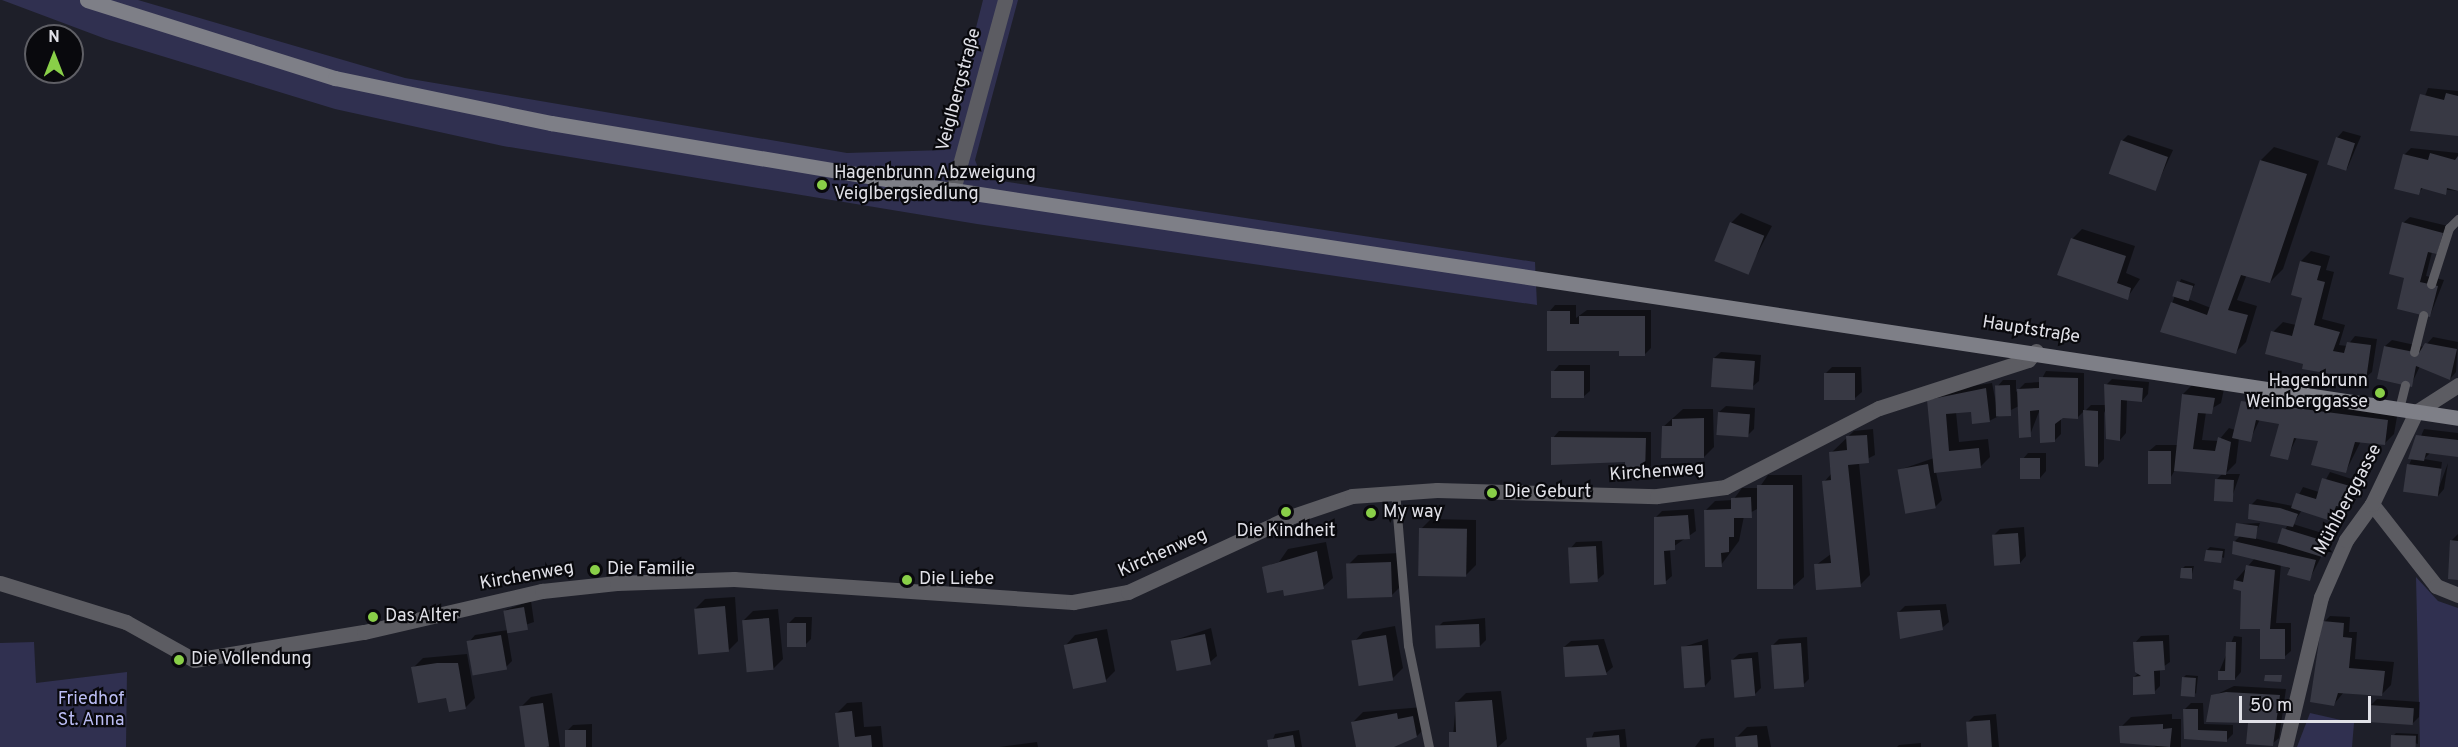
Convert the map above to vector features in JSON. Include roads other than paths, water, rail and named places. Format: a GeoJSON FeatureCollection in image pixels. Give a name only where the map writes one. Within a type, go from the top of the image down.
{"type":"FeatureCollection","features":[{"type":"Feature","properties":{"kind":"main road","name":"Hauptstraße"},"geometry":{"type":"LineString","coordinates":[[87,0],[259,57],[440,102],[952,190],[2036,351],[2458,418]]}},
{"type":"Feature","properties":{"kind":"street","name":"Veiglbergstraße"},"geometry":{"type":"LineString","coordinates":[[952,190],[1005,0]]}},
{"type":"Feature","properties":{"kind":"street","name":"Kirchenweg"},"geometry":{"type":"LineString","coordinates":[[0,583],[126,622],[194,660],[364,632],[542,591],[617,583],[734,579],[1073,602],[1128,592],[1331,502],[1395,491],[1635,496],[1725,487],[1879,408],[2028,360],[2036,351]]}},
{"type":"Feature","properties":{"kind":"street"},"geometry":{"type":"LineString","coordinates":[[2416,412],[2458,385]]}},
{"type":"Feature","properties":{"kind":"street","name":"Mühlberggasse"},"geometry":{"type":"LineString","coordinates":[[2285,747],[2321,597],[2346,540],[2372,504],[2416,412]]}},
{"type":"Feature","properties":{"kind":"street"},"geometry":{"type":"LineString","coordinates":[[2372,504],[2436,586],[2458,595]]}},
{"type":"Feature","properties":{"kind":"lane"},"geometry":{"type":"LineString","coordinates":[[2431,284],[2450,228],[2458,219]]}},
{"type":"Feature","properties":{"kind":"lane"},"geometry":{"type":"LineString","coordinates":[[2414,352],[2423,315]]}},
{"type":"Feature","properties":{"kind":"lane"},"geometry":{"type":"LineString","coordinates":[[2399,409],[2406,386]]}},
{"type":"Feature","properties":{"kind":"lane"},"geometry":{"type":"LineString","coordinates":[[1395,491],[1407,634],[1429,747]]}},
{"type":"Feature","properties":{"kind":"place","name":"Hagenbrunn Abzweigung Veiglbergsiedlung"},"geometry":{"type":"Point","coordinates":[822,185]}},
{"type":"Feature","properties":{"kind":"place","name":"Hagenbrunn Weinberggasse"},"geometry":{"type":"Point","coordinates":[2380,393]}},
{"type":"Feature","properties":{"kind":"place","name":"Die Geburt"},"geometry":{"type":"Point","coordinates":[1492,493]}},
{"type":"Feature","properties":{"kind":"place","name":"Die Kindheit"},"geometry":{"type":"Point","coordinates":[1286,512]}},
{"type":"Feature","properties":{"kind":"place","name":"My way"},"geometry":{"type":"Point","coordinates":[1371,513]}},
{"type":"Feature","properties":{"kind":"place","name":"Die Familie"},"geometry":{"type":"Point","coordinates":[595,570]}},
{"type":"Feature","properties":{"kind":"place","name":"Die Liebe"},"geometry":{"type":"Point","coordinates":[907,580]}},
{"type":"Feature","properties":{"kind":"place","name":"Das Alter"},"geometry":{"type":"Point","coordinates":[373,617]}},
{"type":"Feature","properties":{"kind":"place","name":"Die Vollendung"},"geometry":{"type":"Point","coordinates":[179,660]}},
{"type":"Feature","properties":{"kind":"park label","name":"Friedhof St. Anna"},"geometry":{"type":"Point","coordinates":[91,711]}}]}
